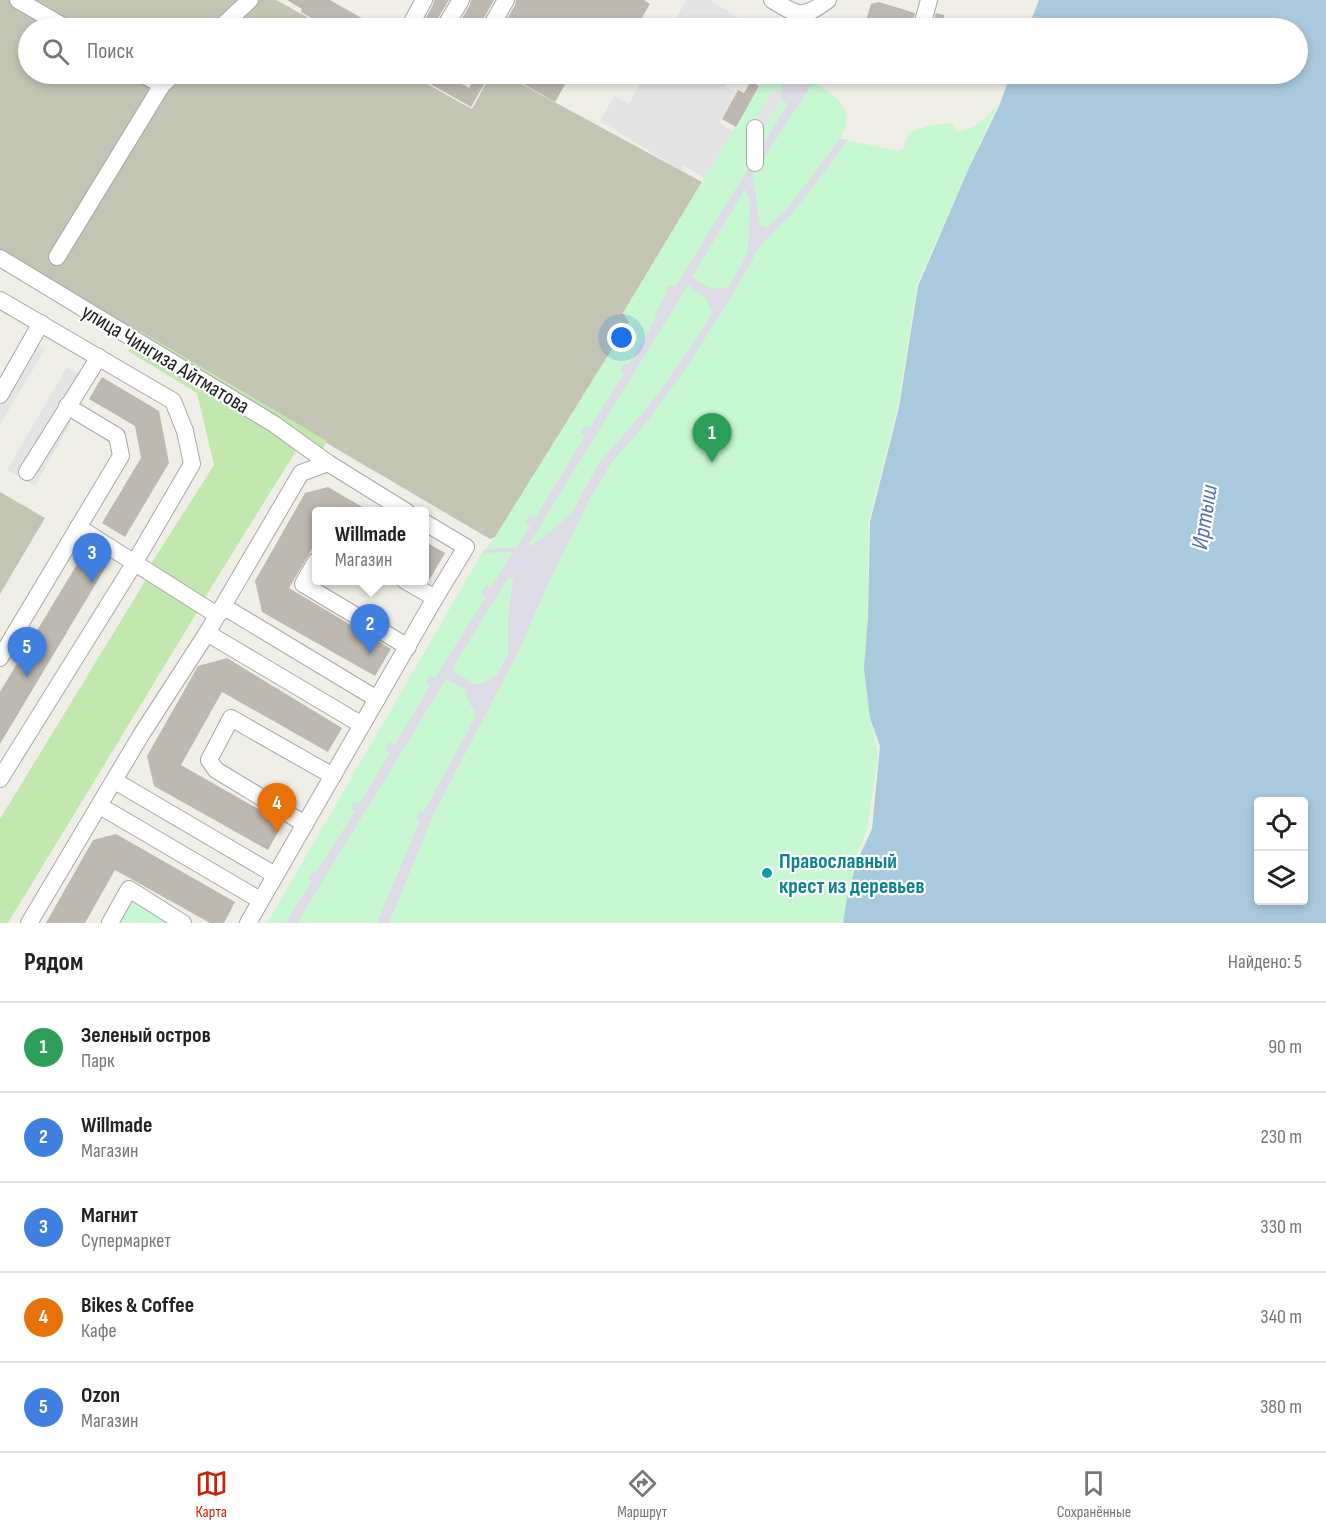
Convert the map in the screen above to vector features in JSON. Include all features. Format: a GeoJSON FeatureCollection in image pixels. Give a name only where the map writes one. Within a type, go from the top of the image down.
{"type":"FeatureCollection","features":[{"type":"Feature","properties":{"kind":"street"},"geometry":{"type":"LineString","coordinates":[[18,0],[49,18]]}},
{"type":"Feature","properties":{"kind":"street"},"geometry":{"type":"LineString","coordinates":[[231,18],[250,0]]}},
{"type":"Feature","properties":{"kind":"street"},"geometry":{"type":"LineString","coordinates":[[414,18],[424,0]]}},
{"type":"Feature","properties":{"kind":"street"},"geometry":{"type":"LineString","coordinates":[[450,18],[461,0]]}},
{"type":"Feature","properties":{"kind":"street"},"geometry":{"type":"LineString","coordinates":[[496,18],[506,0]]}},
{"type":"Feature","properties":{"kind":"street"},"geometry":{"type":"LineString","coordinates":[[772,0],[798,14],[811,12],[828,0]]}},
{"type":"Feature","properties":{"kind":"street"},"geometry":{"type":"LineString","coordinates":[[924,18],[929,0]]}},
{"type":"Feature","properties":{"kind":"street"},"geometry":{"type":"LineString","coordinates":[[57,257],[165,84]]}},
{"type":"Feature","properties":{"kind":"street"},"geometry":{"type":"LineString","coordinates":[[754,128],[755,163]]}},
{"type":"Feature","properties":{"kind":"street","name":"улица Чингиза Айтматова"},"geometry":{"type":"LineString","coordinates":[[0,258],[274,424],[328,463],[399,507]]}},
{"type":"Feature","properties":{"kind":"street"},"geometry":{"type":"LineString","coordinates":[[0,300],[173,401],[185,431],[192,464],[0,779]]}},
{"type":"Feature","properties":{"kind":"street"},"geometry":{"type":"LineString","coordinates":[[0,395],[41,323]]}},
{"type":"Feature","properties":{"kind":"street"},"geometry":{"type":"LineString","coordinates":[[27,472],[99,357]]}},
{"type":"Feature","properties":{"kind":"street"},"geometry":{"type":"LineString","coordinates":[[0,658],[121,456],[117,436],[67,406]]}},
{"type":"Feature","properties":{"kind":"street"},"geometry":{"type":"LineString","coordinates":[[29,923],[141,735],[207,633],[301,473],[328,463]]}},
{"type":"Feature","properties":{"kind":"street"},"geometry":{"type":"LineString","coordinates":[[248,923],[466,547],[429,525]]}},
{"type":"Feature","properties":{"kind":"street"},"geometry":{"type":"LineString","coordinates":[[78,527],[217,615]]}},
{"type":"Feature","properties":{"kind":"street"},"geometry":{"type":"LineString","coordinates":[[312,568],[303,584],[408,647]]}},
{"type":"Feature","properties":{"kind":"street"},"geometry":{"type":"LineString","coordinates":[[413,585],[435,598]]}},
{"type":"Feature","properties":{"kind":"street"},"geometry":{"type":"LineString","coordinates":[[217,615],[226,608],[377,699]]}},
{"type":"Feature","properties":{"kind":"street"},"geometry":{"type":"LineString","coordinates":[[207,633],[362,725]]}},
{"type":"Feature","properties":{"kind":"street"},"geometry":{"type":"LineString","coordinates":[[305,824],[216,770],[209,760],[231,718],[333,776]]}},
{"type":"Feature","properties":{"kind":"street"},"geometry":{"type":"LineString","coordinates":[[115,781],[275,876]]}},
{"type":"Feature","properties":{"kind":"street"},"geometry":{"type":"LineString","coordinates":[[100,806],[260,900]]}},
{"type":"Feature","properties":{"kind":"street"},"geometry":{"type":"LineString","coordinates":[[110,923],[129,889],[183,923]]}},
{"type":"Feature","properties":{"kind":"shaded area"},"geometry":{"type":"Polygon","coordinates":[[[0,0],[276,0],[309,18],[18,18],[18,84],[427,84],[472,109],[486,84],[521,84],[702,182],[623,313],[629,322],[495,537],[490,539],[0,251],[0,0]]]}},
{"type":"Feature","properties":{"kind":"shaded area"},"geometry":{"type":"Polygon","coordinates":[[[686,0],[710,0],[739,18],[676,18],[686,0]]]}},
{"type":"Feature","properties":{"kind":"shaded area"},"geometry":{"type":"Polygon","coordinates":[[[640,84],[726,84],[725,86],[736,92],[719,123],[733,131],[704,178],[684,166],[680,170],[600,121],[614,96],[629,104],[640,84]]]}},
{"type":"Feature","properties":{"kind":"shaded area"},"geometry":{"type":"Polygon","coordinates":[[[784,84],[812,84],[752,176],[762,227],[768,227],[786,210],[840,139],[848,140],[792,214],[755,253],[737,287],[685,370],[642,428],[611,463],[590,498],[518,652],[432,817],[389,923],[377,923],[420,820],[416,818],[419,811],[423,813],[475,718],[474,711],[466,697],[466,690],[446,679],[297,923],[286,923],[312,881],[308,879],[312,871],[317,872],[355,811],[351,808],[354,802],[359,804],[390,753],[385,750],[390,742],[395,745],[430,686],[426,683],[430,675],[435,678],[486,597],[481,593],[486,585],[491,588],[513,552],[482,553],[485,549],[516,548],[530,526],[525,523],[530,515],[535,518],[585,436],[581,433],[585,426],[590,428],[624,373],[620,370],[625,362],[629,364],[657,317],[654,315],[667,294],[665,292],[669,285],[675,287],[787,106],[780,90],[784,84]],[[745,189],[692,277],[711,289],[729,287],[745,258],[748,249],[749,199],[745,189]],[[688,285],[529,544],[531,546],[572,513],[599,463],[663,387],[707,323],[712,312],[706,299],[688,285]],[[512,577],[508,578],[451,670],[476,685],[498,674],[508,653],[512,577]]]}},
{"type":"Feature","properties":{"kind":"shaded area"},"geometry":{"type":"Polygon","coordinates":[[[774,87],[783,98],[761,135],[750,128],[774,87]]]}},
{"type":"Feature","properties":{"kind":"shaded area"},"geometry":{"type":"Polygon","coordinates":[[[35,343],[45,349],[0,425],[0,406],[35,343]]]}},
{"type":"Feature","properties":{"kind":"shaded area"},"geometry":{"type":"Polygon","coordinates":[[[67,367],[78,374],[56,413],[71,422],[35,486],[7,470],[67,367]]]}},
{"type":"Feature","properties":{"kind":"shaded area"},"geometry":{"type":"Polygon","coordinates":[[[0,492],[45,518],[0,594],[0,492]]]}},
{"type":"Feature","properties":{"kind":"green space"},"geometry":{"type":"Polygon","coordinates":[[[761,84],[818,84],[837,99],[845,111],[845,128],[841,139],[899,151],[904,147],[909,133],[928,126],[951,123],[954,124],[956,132],[969,129],[980,122],[998,103],[917,284],[898,405],[869,521],[866,689],[878,756],[867,830],[857,854],[845,923],[267,923],[482,553],[495,537],[629,322],[623,313],[761,84]]]}},
{"type":"Feature","properties":{"kind":"green space"},"geometry":{"type":"Polygon","coordinates":[[[140,331],[327,441],[319,455],[299,446],[204,599],[149,567],[214,465],[197,393],[128,351],[140,331]]]}},
{"type":"Feature","properties":{"kind":"green space"},"geometry":{"type":"Polygon","coordinates":[[[147,578],[199,609],[8,923],[0,923],[0,819],[147,578]]]}},
{"type":"Feature","properties":{"kind":"green space"},"geometry":{"type":"Polygon","coordinates":[[[129,898],[170,923],[114,923],[129,898]]]}},
{"type":"Feature","properties":{"kind":"water","name":"Иртыш"},"geometry":{"type":"Polygon","coordinates":[[[1039,0],[1326,0],[1326,923],[843,923],[857,861],[872,829],[880,746],[870,718],[864,669],[868,616],[870,522],[899,407],[918,286],[1007,84],[1308,84],[1308,18],[1032,18],[1039,0]]]}},
{"type":"Feature","properties":{"kind":"building"},"geometry":{"type":"Polygon","coordinates":[[[287,0],[330,0],[362,18],[312,18],[301,12],[302,9],[287,0]]]}},
{"type":"Feature","properties":{"kind":"building"},"geometry":{"type":"Polygon","coordinates":[[[434,0],[449,0],[438,18],[426,18],[434,0]]]}},
{"type":"Feature","properties":{"kind":"building"},"geometry":{"type":"Polygon","coordinates":[[[471,0],[494,0],[484,18],[462,18],[471,0]]]}},
{"type":"Feature","properties":{"kind":"building"},"geometry":{"type":"Polygon","coordinates":[[[516,0],[644,0],[650,4],[642,18],[508,18],[516,0]]]}},
{"type":"Feature","properties":{"kind":"building"},"geometry":{"type":"Polygon","coordinates":[[[879,2],[915,13],[914,18],[867,18],[871,4],[879,2]]]}},
{"type":"Feature","properties":{"kind":"building"},"geometry":{"type":"Polygon","coordinates":[[[936,13],[944,15],[944,18],[935,18],[936,13]]]}},
{"type":"Feature","properties":{"kind":"building"},"geometry":{"type":"Polygon","coordinates":[[[431,84],[462,84],[469,88],[471,84],[484,84],[471,107],[431,84]]]}},
{"type":"Feature","properties":{"kind":"building"},"geometry":{"type":"Polygon","coordinates":[[[524,84],[565,84],[555,102],[524,84]]]}},
{"type":"Feature","properties":{"kind":"building"},"geometry":{"type":"Polygon","coordinates":[[[749,84],[759,86],[736,127],[722,119],[738,90],[744,93],[749,84]]]}},
{"type":"Feature","properties":{"kind":"building"},"geometry":{"type":"Polygon","coordinates":[[[102,377],[159,411],[169,463],[125,537],[102,523],[141,458],[135,426],[89,399],[102,377]]]}},
{"type":"Feature","properties":{"kind":"building"},"geometry":{"type":"Polygon","coordinates":[[[328,487],[362,507],[312,507],[312,549],[289,588],[391,649],[375,676],[262,612],[255,581],[305,493],[328,487]]]}},
{"type":"Feature","properties":{"kind":"building"},"geometry":{"type":"Polygon","coordinates":[[[429,544],[445,553],[429,580],[429,544]]]}},
{"type":"Feature","properties":{"kind":"building"},"geometry":{"type":"Polygon","coordinates":[[[85,551],[107,565],[0,744],[0,692],[85,551]]]}},
{"type":"Feature","properties":{"kind":"building"},"geometry":{"type":"Polygon","coordinates":[[[227,658],[342,728],[328,752],[222,692],[181,765],[283,823],[268,850],[154,786],[147,756],[198,666],[227,658]]]}},
{"type":"Feature","properties":{"kind":"building"},"geometry":{"type":"Polygon","coordinates":[[[116,834],[235,902],[224,923],[210,923],[115,870],[85,923],[46,923],[93,840],[116,834]]]}},
{"type":"Feature","properties":{"kind":"place","name":"Зеленый остров"},"geometry":{"type":"Point","coordinates":[712,463]}},
{"type":"Feature","properties":{"kind":"place","name":"Магнит"},"geometry":{"type":"Point","coordinates":[92,583]}},
{"type":"Feature","properties":{"kind":"place","name":"Willmade"},"geometry":{"type":"Point","coordinates":[370,654]}},
{"type":"Feature","properties":{"kind":"place","name":"Ozon"},"geometry":{"type":"Point","coordinates":[27,677]}},
{"type":"Feature","properties":{"kind":"place","name":"Bikes & Coffee"},"geometry":{"type":"Point","coordinates":[277,833]}},
{"type":"Feature","properties":{"kind":"place","name":"Православный крест из деревьев"},"geometry":{"type":"Point","coordinates":[767,873]}}]}
